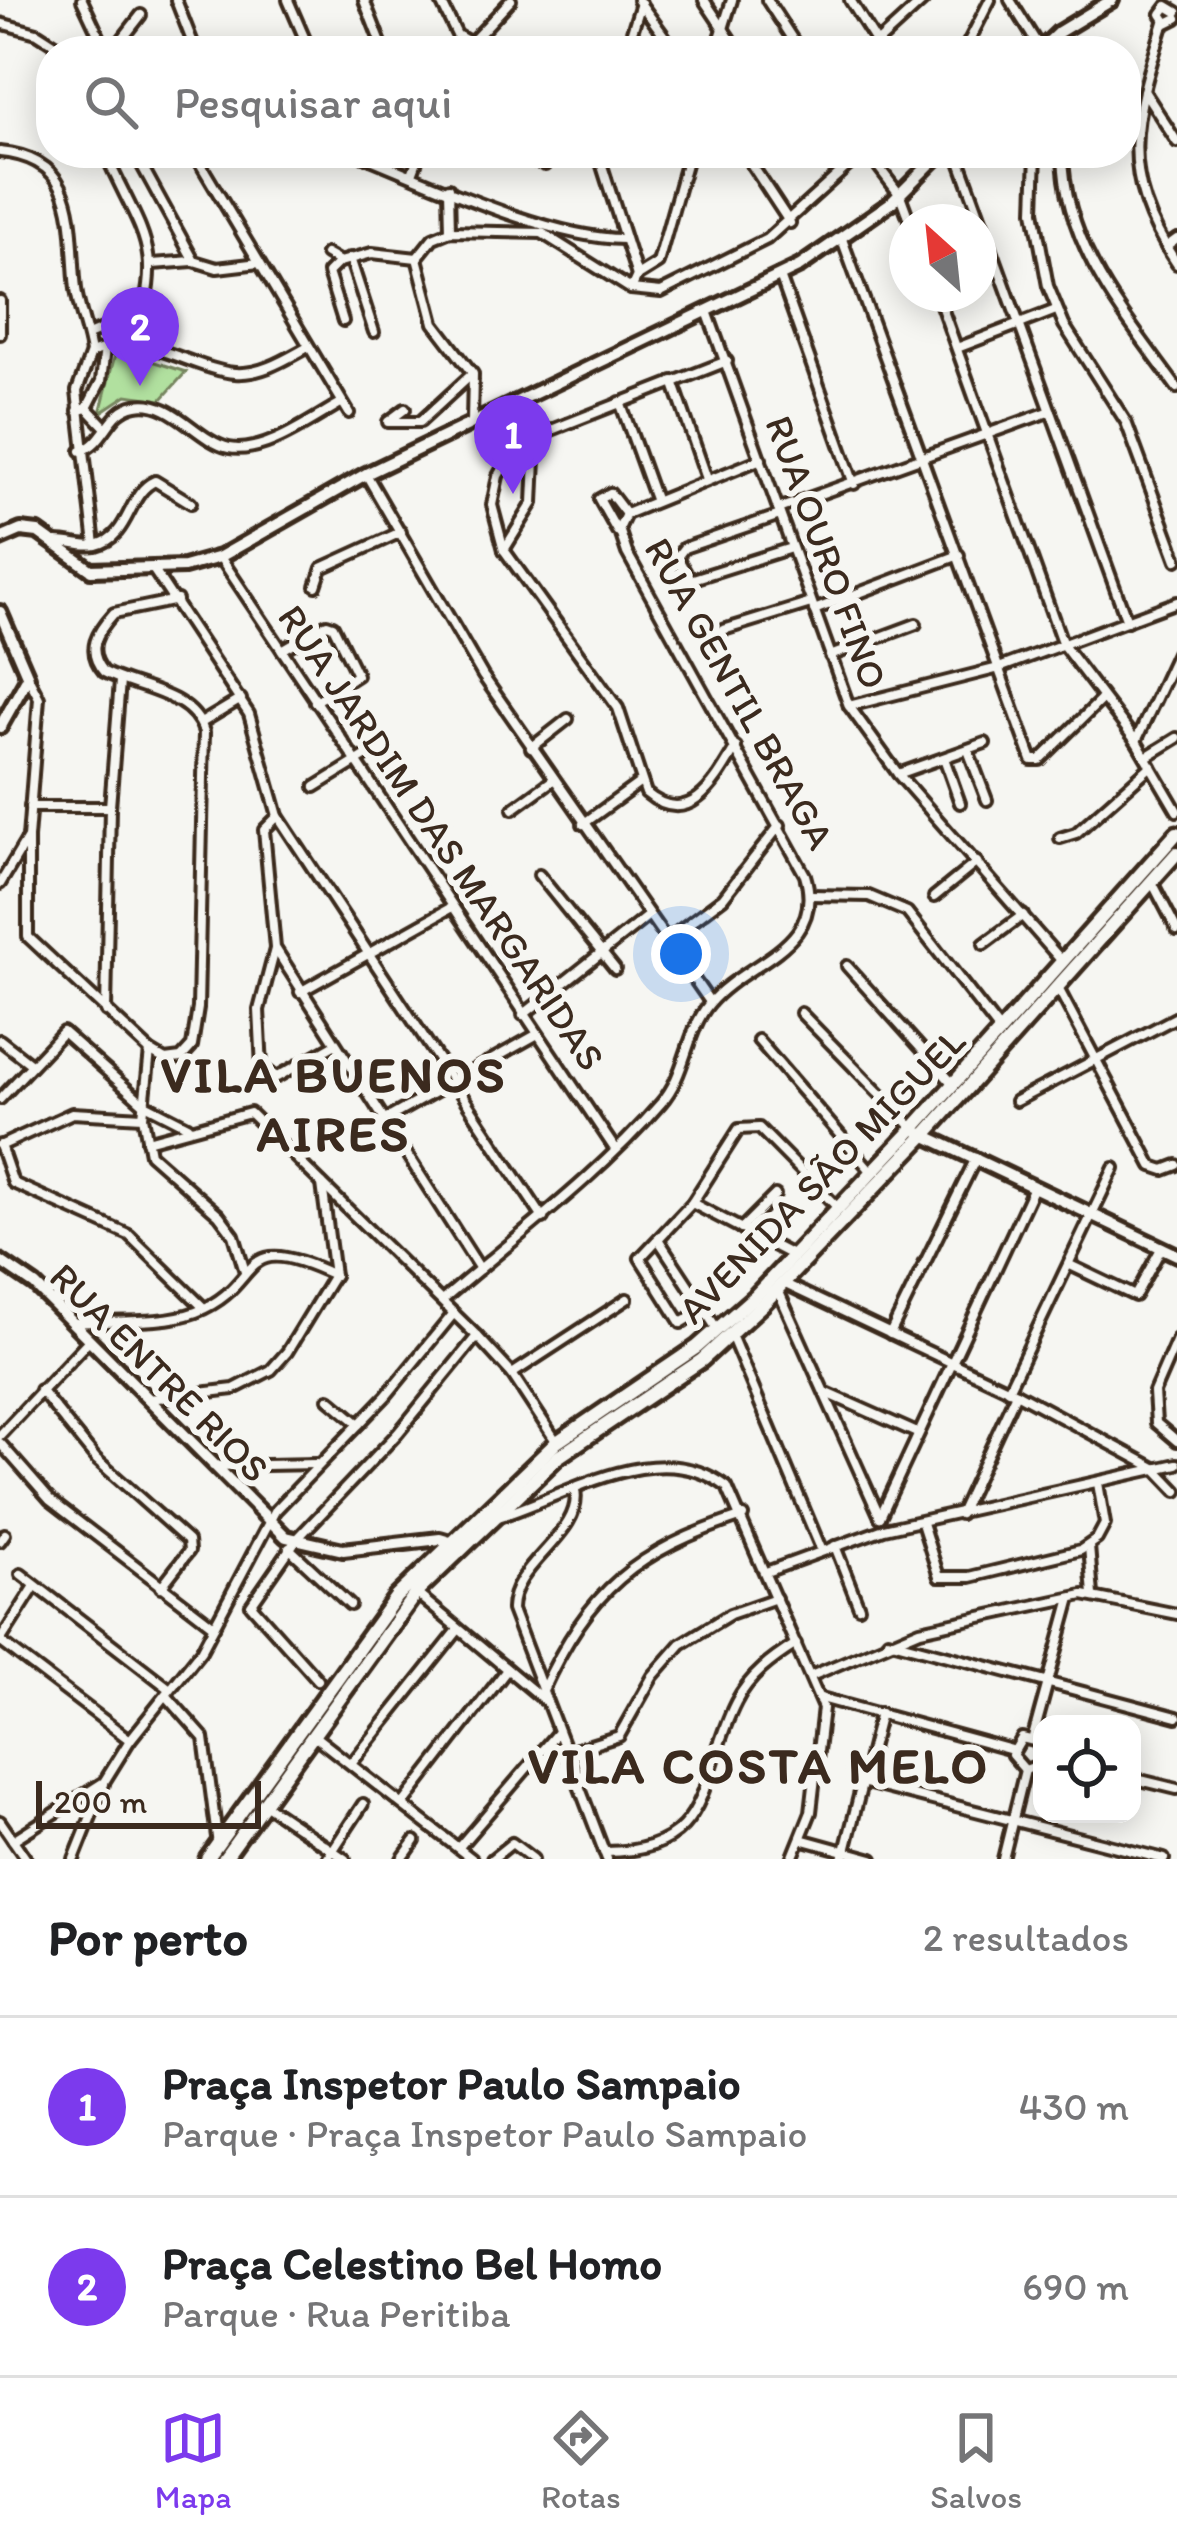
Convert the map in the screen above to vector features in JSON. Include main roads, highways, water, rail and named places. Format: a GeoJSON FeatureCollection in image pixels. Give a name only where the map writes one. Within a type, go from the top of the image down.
{"type":"FeatureCollection","features":[{"type":"Feature","properties":{"kind":"main road"},"geometry":{"type":"LineString","coordinates":[[1055,36],[1112,0]]}},
{"type":"Feature","properties":{"kind":"main road"},"geometry":{"type":"LineString","coordinates":[[0,539],[28,530],[54,542],[91,570],[153,568],[220,557],[367,474],[780,276],[842,239],[900,195],[926,168]]}},
{"type":"Feature","properties":{"kind":"main road"},"geometry":{"type":"LineString","coordinates":[[0,612],[28,677],[25,692],[0,727]]}},
{"type":"Feature","properties":{"kind":"main road","name":"AVENIDA SÃO MIGUEL"},"geometry":{"type":"LineString","coordinates":[[208,1859],[369,1629],[557,1442],[724,1333],[872,1172],[919,1132],[953,1084],[1177,833]]}},
{"type":"Feature","properties":{"kind":"main road","name":"AVENIDA SÃO MIGUEL"},"geometry":{"type":"LineString","coordinates":[[224,1859],[311,1734],[458,1544],[589,1432],[780,1286],[1177,853]]}},
{"type":"Feature","properties":{"kind":"main road"},"geometry":{"type":"LineString","coordinates":[[919,1132],[1177,1255]]}},
{"type":"Feature","properties":{"kind":"main road","name":"RUA ENTRE RIOS"},"geometry":{"type":"LineString","coordinates":[[0,1261],[35,1286],[283,1535],[364,1550],[458,1544]]}},
{"type":"Feature","properties":{"kind":"place","name":"Praça Celestino Bel Homo"},"geometry":{"type":"Point","coordinates":[140,386]}},
{"type":"Feature","properties":{"kind":"place","name":"Praça Inspetor Paulo Sampaio"},"geometry":{"type":"Point","coordinates":[513,494]}},
{"type":"Feature","properties":{"kind":"district","name":"VILA BUENOS AIRES"},"geometry":{"type":"Point","coordinates":[334,1103]}},
{"type":"Feature","properties":{"kind":"district","name":"VILA COSTA MELO"},"geometry":{"type":"Point","coordinates":[759,1765]}}]}
